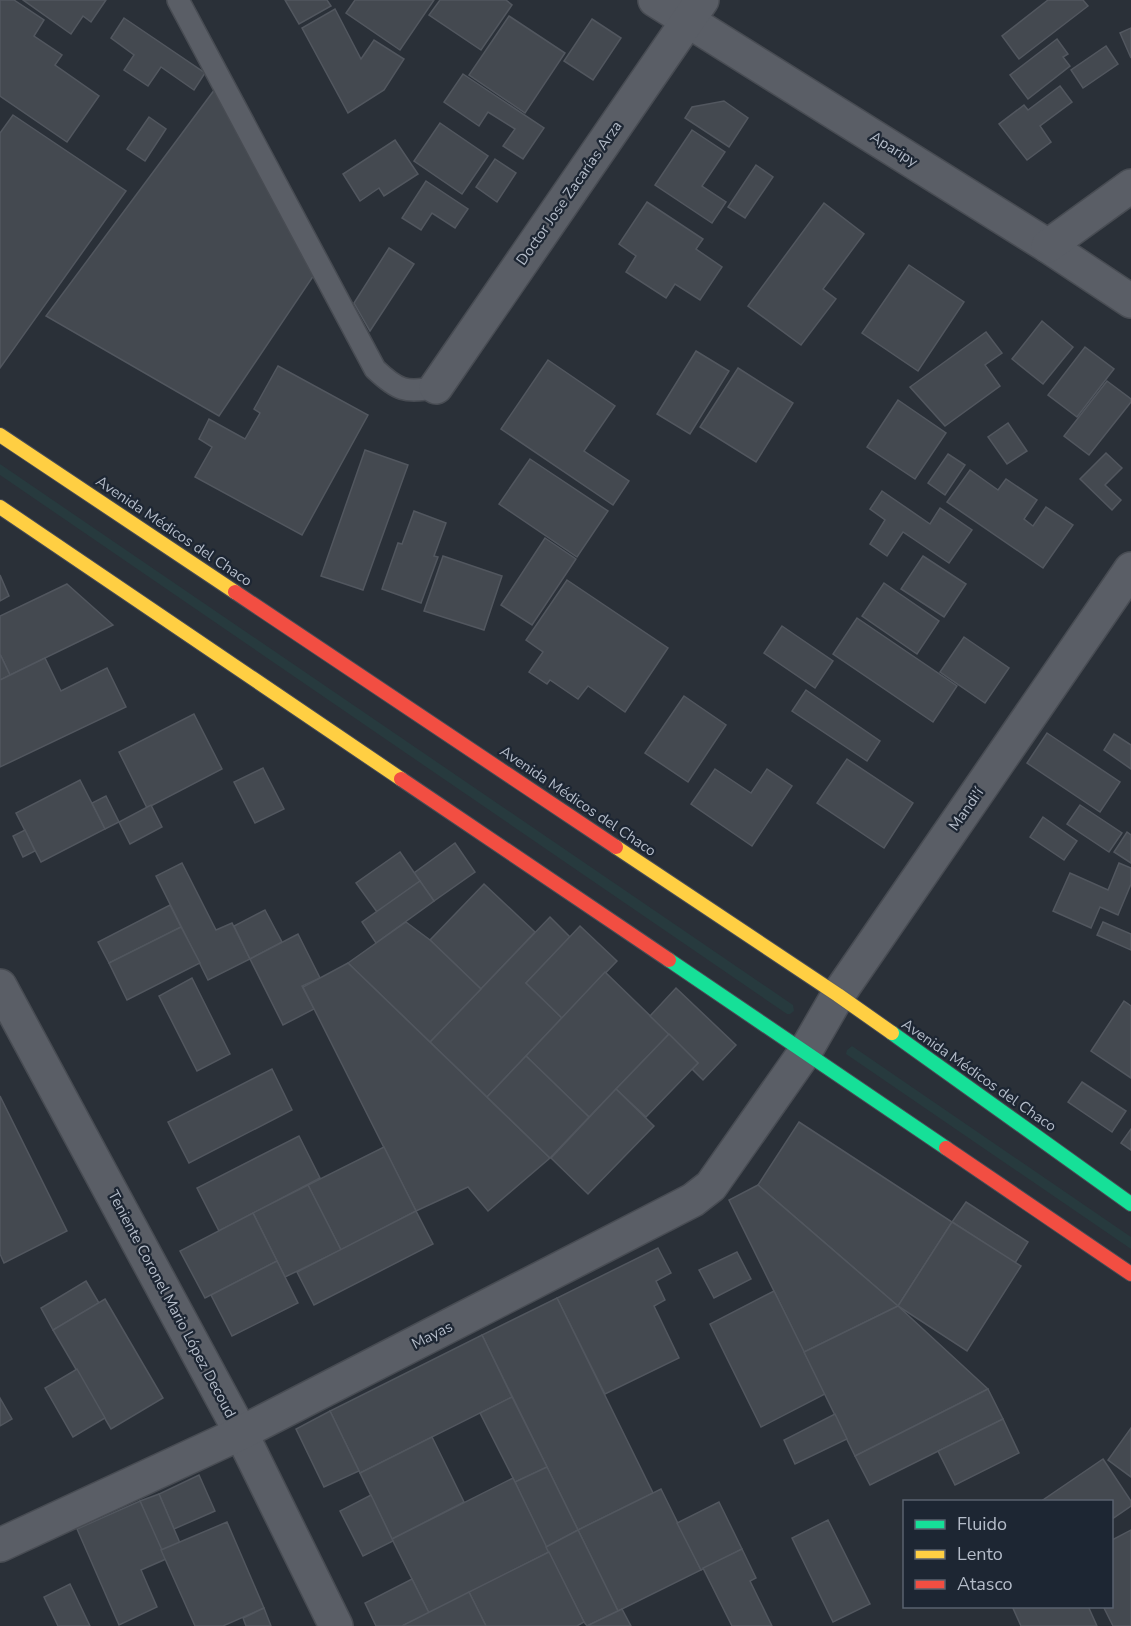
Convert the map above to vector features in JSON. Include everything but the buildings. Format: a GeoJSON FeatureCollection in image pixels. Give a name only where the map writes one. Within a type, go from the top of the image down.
{"type":"FeatureCollection","features":[{"type":"Feature","properties":{"kind":"main road","name":"Avenida Médicos del Chaco"},"geometry":{"type":"LineString","coordinates":[[0,435],[837,995],[1131,1204]]}},
{"type":"Feature","properties":{"kind":"main road"},"geometry":{"type":"LineString","coordinates":[[0,507],[1131,1274]]}},
{"type":"Feature","properties":{"kind":"street","name":"Aparipy"},"geometry":{"type":"LineString","coordinates":[[656,0],[695,11],[1131,301]]}},
{"type":"Feature","properties":{"kind":"street","name":"Doctor Jose Zacarías Arza"},"geometry":{"type":"LineString","coordinates":[[436,387],[695,11]]}},
{"type":"Feature","properties":{"kind":"street"},"geometry":{"type":"LineString","coordinates":[[1048,246],[1131,186]]}},
{"type":"Feature","properties":{"kind":"street","name":"Mandi'í"},"geometry":{"type":"LineString","coordinates":[[805,1052],[837,995],[1131,569]]}},
{"type":"Feature","properties":{"kind":"street","name":"Teniente Coronel Mario López Decoud"},"geometry":{"type":"LineString","coordinates":[[0,986],[241,1433],[336,1626]]}},
{"type":"Feature","properties":{"kind":"street","name":"Mayas"},"geometry":{"type":"LineString","coordinates":[[0,1545],[241,1433],[693,1200],[711,1186],[805,1052]]}},
{"type":"Feature","properties":{"kind":"lane"},"geometry":{"type":"LineString","coordinates":[[178,0],[375,369],[391,384],[415,392],[436,387]]}},
{"type":"Feature","properties":{"kind":"green space"},"geometry":{"type":"Polygon","coordinates":[[[0,464],[793,1005],[794,1011],[787,1014],[0,475],[0,464]]]}},
{"type":"Feature","properties":{"kind":"green space"},"geometry":{"type":"Polygon","coordinates":[[[852,1046],[1131,1237],[1131,1249],[846,1054],[852,1046]]]}},
{"type":"Feature","properties":{"kind":"traffic: fast"},"geometry":{"type":"LineString","coordinates":[[669,960],[946,1148]]}},
{"type":"Feature","properties":{"kind":"traffic: fast"},"geometry":{"type":"LineString","coordinates":[[892,1033],[1131,1204]]}},
{"type":"Feature","properties":{"kind":"traffic: slow"},"geometry":{"type":"LineString","coordinates":[[0,435],[235,592]]}},
{"type":"Feature","properties":{"kind":"traffic: slow"},"geometry":{"type":"LineString","coordinates":[[0,507],[401,779]]}},
{"type":"Feature","properties":{"kind":"traffic: slow"},"geometry":{"type":"LineString","coordinates":[[616,847],[892,1033]]}},
{"type":"Feature","properties":{"kind":"traffic: jam"},"geometry":{"type":"LineString","coordinates":[[235,592],[616,847]]}},
{"type":"Feature","properties":{"kind":"traffic: jam"},"geometry":{"type":"LineString","coordinates":[[401,779],[669,960]]}},
{"type":"Feature","properties":{"kind":"traffic: jam"},"geometry":{"type":"LineString","coordinates":[[946,1148],[1131,1274]]}}]}
